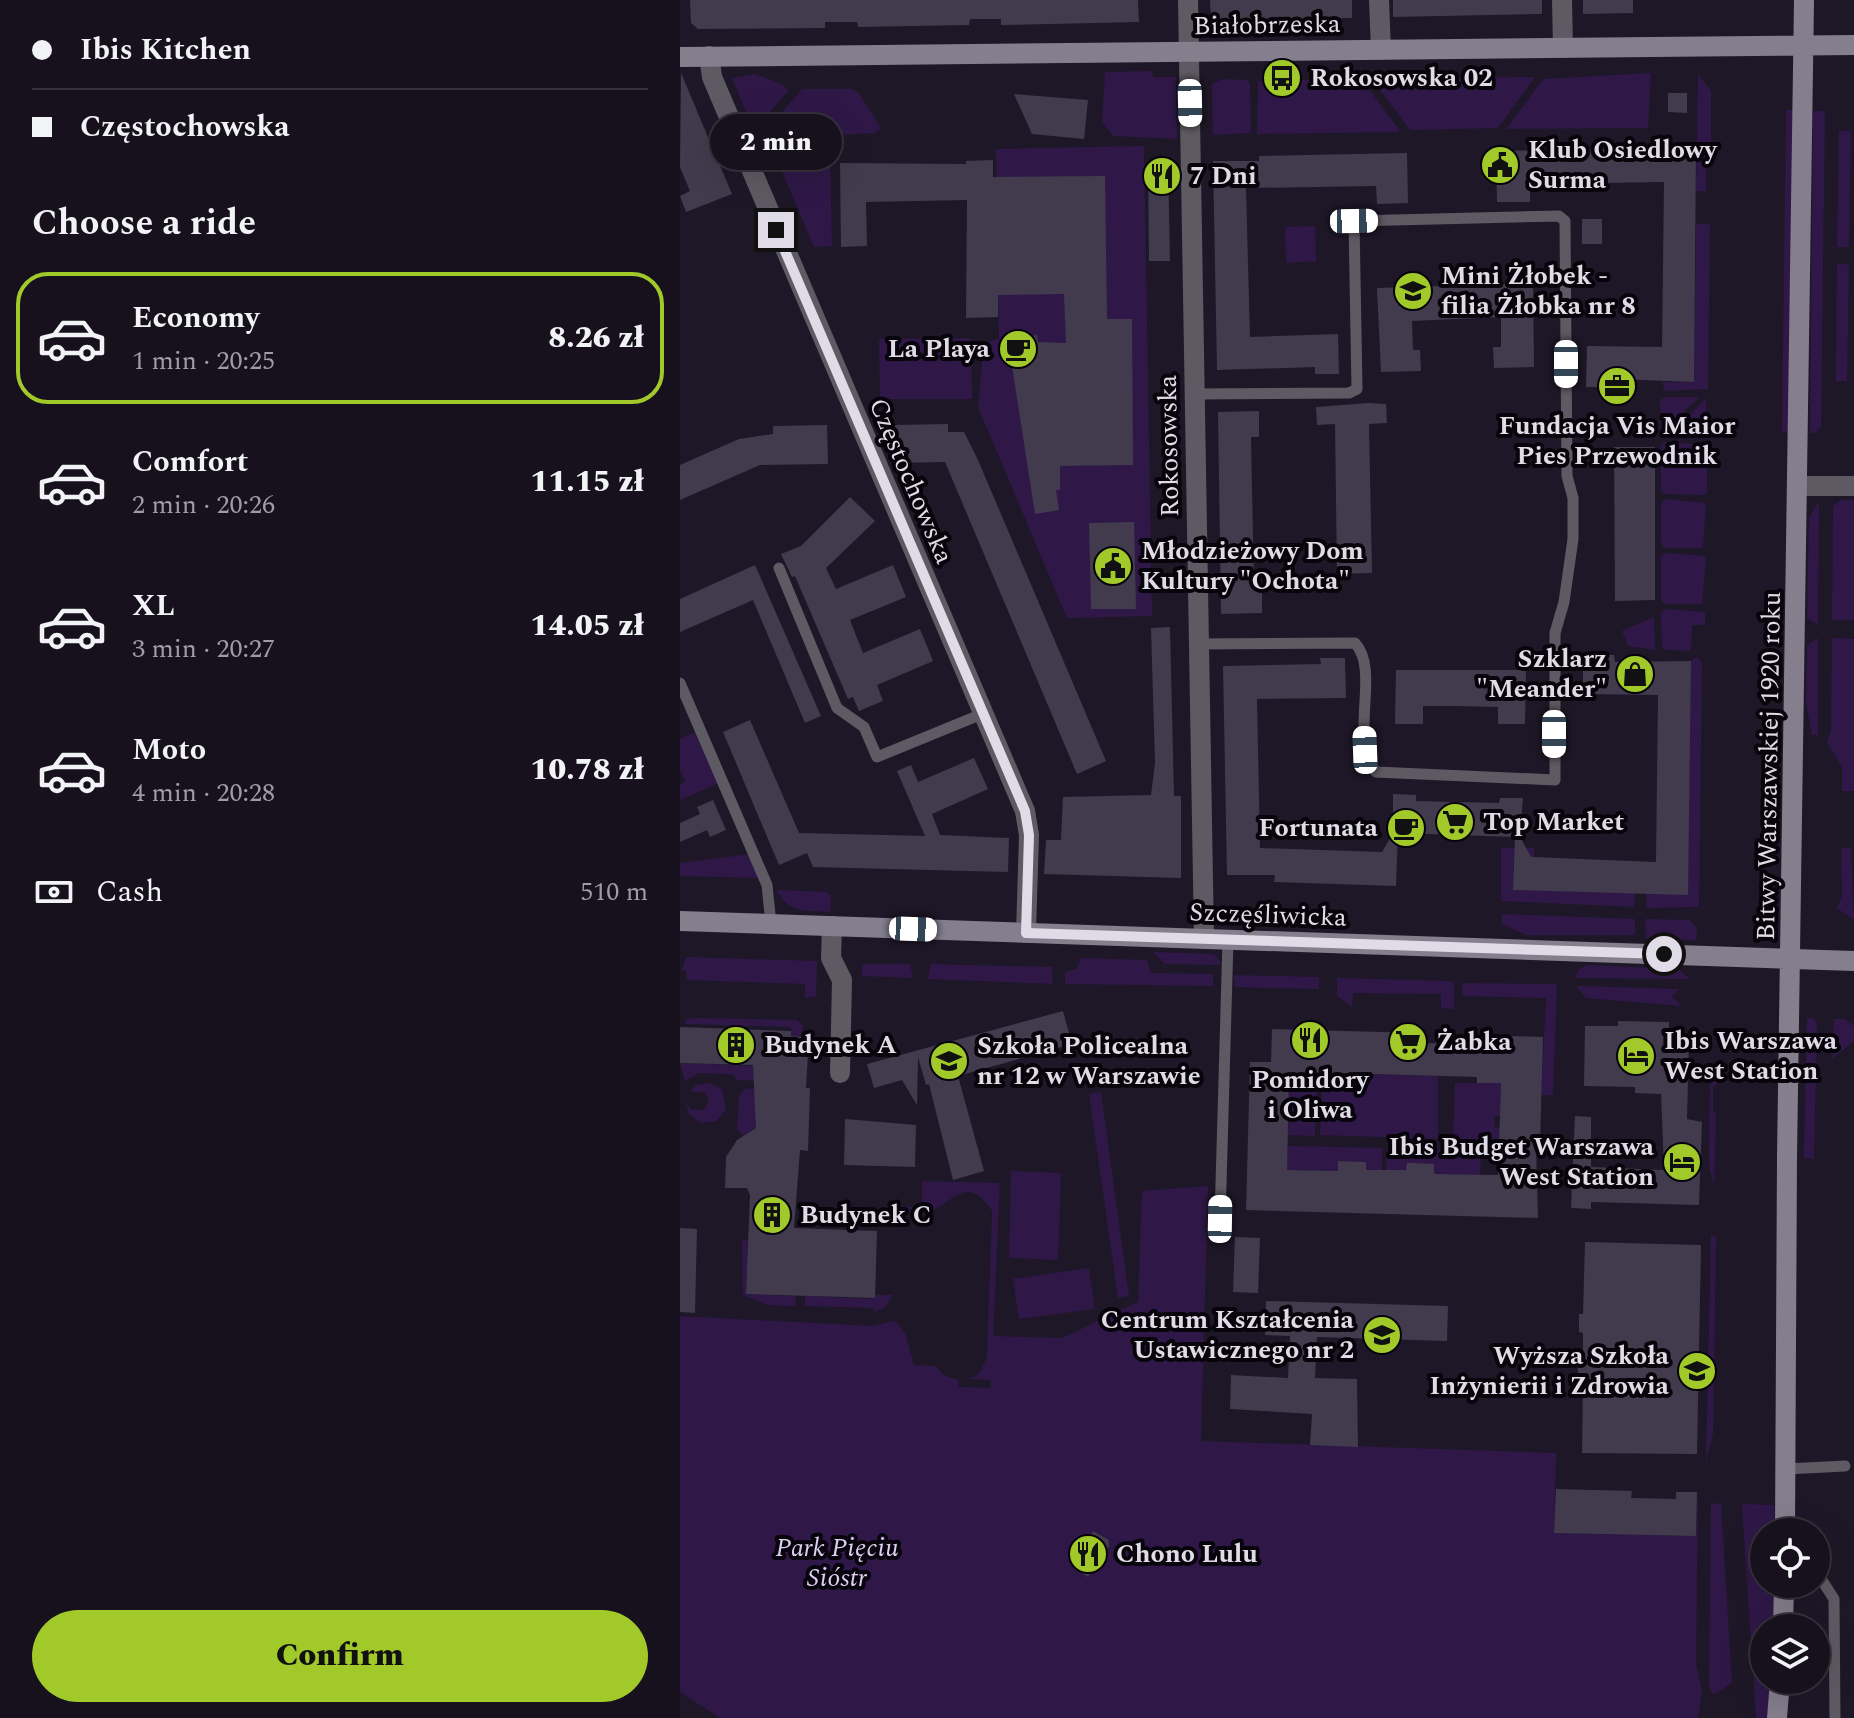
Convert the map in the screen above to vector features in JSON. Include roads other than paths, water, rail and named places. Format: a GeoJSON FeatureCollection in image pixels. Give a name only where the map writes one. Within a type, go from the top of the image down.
{"type":"FeatureCollection","features":[{"type":"Feature","properties":{"kind":"street","name":"Rokosowska"},"geometry":{"type":"LineString","coordinates":[[1188,0],[1204,939]]}},
{"type":"Feature","properties":{"kind":"street"},"geometry":{"type":"LineString","coordinates":[[1379,0],[1381,50]]}},
{"type":"Feature","properties":{"kind":"street"},"geometry":{"type":"LineString","coordinates":[[1562,0],[1563,48]]}},
{"type":"Feature","properties":{"kind":"street","name":"Bitwy Warszawskiej 1920 roku"},"geometry":{"type":"LineString","coordinates":[[1785,1518],[1787,1157],[1804,0]]}},
{"type":"Feature","properties":{"kind":"street","name":"Białobrzeska"},"geometry":{"type":"LineString","coordinates":[[680,57],[1854,45]]}},
{"type":"Feature","properties":{"kind":"street","name":"Częstochowska"},"geometry":{"type":"LineString","coordinates":[[709,56],[712,77],[1028,824],[1026,933]]}},
{"type":"Feature","properties":{"kind":"street"},"geometry":{"type":"LineString","coordinates":[[1798,486],[1853,486]]}},
{"type":"Feature","properties":{"kind":"street","name":"Szczęśliwicka"},"geometry":{"type":"LineString","coordinates":[[680,921],[1854,961]]}},
{"type":"Feature","properties":{"kind":"street"},"geometry":{"type":"LineString","coordinates":[[832,926],[831,958],[842,980],[840,1073]]}},
{"type":"Feature","properties":{"kind":"street"},"geometry":{"type":"LineString","coordinates":[[1777,1718],[1779,1694]]}},
{"type":"Feature","properties":{"kind":"lane"},"geometry":{"type":"LineString","coordinates":[[1194,394],[1349,393],[1357,389],[1354,221],[1559,216],[1565,221],[1567,476],[1573,498],[1573,539],[1564,602],[1555,633],[1555,780],[1381,775],[1373,769],[1365,750],[1363,656],[1355,643],[1197,644]]}},
{"type":"Feature","properties":{"kind":"lane"},"geometry":{"type":"LineString","coordinates":[[779,568],[837,708],[864,727],[877,757],[982,714]]}},
{"type":"Feature","properties":{"kind":"lane"},"geometry":{"type":"LineString","coordinates":[[680,683],[767,885],[771,924]]}},
{"type":"Feature","properties":{"kind":"lane"},"geometry":{"type":"LineString","coordinates":[[1220,1219],[1228,940]]}},
{"type":"Feature","properties":{"kind":"lane"},"geometry":{"type":"LineString","coordinates":[[1786,1469],[1845,1466]]}},
{"type":"Feature","properties":{"kind":"lane"},"geometry":{"type":"LineString","coordinates":[[1830,1593],[1834,1599],[1835,1718]]}},
{"type":"Feature","properties":{"kind":"place","name":"Rokosowska 02"},"geometry":{"type":"Point","coordinates":[1282,78]}},
{"type":"Feature","properties":{"kind":"place","name":"Klub Osiedlowy Surma"},"geometry":{"type":"Point","coordinates":[1500,165]}},
{"type":"Feature","properties":{"kind":"place","name":"7 Dni"},"geometry":{"type":"Point","coordinates":[1162,176]}},
{"type":"Feature","properties":{"kind":"place","name":"Mini Żłobek - filia Żłobka nr 8"},"geometry":{"type":"Point","coordinates":[1413,291]}},
{"type":"Feature","properties":{"kind":"place","name":"La Playa"},"geometry":{"type":"Point","coordinates":[1018,349]}},
{"type":"Feature","properties":{"kind":"place","name":"Fundacja Vis Maior Pies Przewodnik"},"geometry":{"type":"Point","coordinates":[1617,386]}},
{"type":"Feature","properties":{"kind":"place","name":"Młodzieżowy Dom Kultury \"Ochota\""},"geometry":{"type":"Point","coordinates":[1113,566]}},
{"type":"Feature","properties":{"kind":"place","name":"Szklarz \"Meander\""},"geometry":{"type":"Point","coordinates":[1635,674]}},
{"type":"Feature","properties":{"kind":"place","name":"Top Market"},"geometry":{"type":"Point","coordinates":[1455,822]}},
{"type":"Feature","properties":{"kind":"place","name":"Fortunata"},"geometry":{"type":"Point","coordinates":[1406,828]}},
{"type":"Feature","properties":{"kind":"place","name":"Pomidory i Oliwa"},"geometry":{"type":"Point","coordinates":[1310,1040]}},
{"type":"Feature","properties":{"kind":"place","name":"Żabka"},"geometry":{"type":"Point","coordinates":[1408,1042]}},
{"type":"Feature","properties":{"kind":"place","name":"Budynek A"},"geometry":{"type":"Point","coordinates":[736,1045]}},
{"type":"Feature","properties":{"kind":"place","name":"Ibis Warszawa West Station"},"geometry":{"type":"Point","coordinates":[1636,1056]}},
{"type":"Feature","properties":{"kind":"place","name":"Szkoła Policealna nr 12 w Warszawie"},"geometry":{"type":"Point","coordinates":[949,1061]}},
{"type":"Feature","properties":{"kind":"place","name":"Ibis Budget Warszawa West Station"},"geometry":{"type":"Point","coordinates":[1682,1162]}},
{"type":"Feature","properties":{"kind":"place","name":"Budynek C"},"geometry":{"type":"Point","coordinates":[772,1215]}},
{"type":"Feature","properties":{"kind":"place","name":"Centrum Kształcenia Ustawicznego nr 2"},"geometry":{"type":"Point","coordinates":[1382,1335]}},
{"type":"Feature","properties":{"kind":"place","name":"Wyższa Szkoła Inżynierii i Zdrowia"},"geometry":{"type":"Point","coordinates":[1697,1371]}},
{"type":"Feature","properties":{"kind":"place","name":"Chono Lulu"},"geometry":{"type":"Point","coordinates":[1088,1554]}},
{"type":"Feature","properties":{"kind":"park label","name":"Park Pięciu Sióstr"},"geometry":{"type":"Point","coordinates":[837,1563]}}]}
